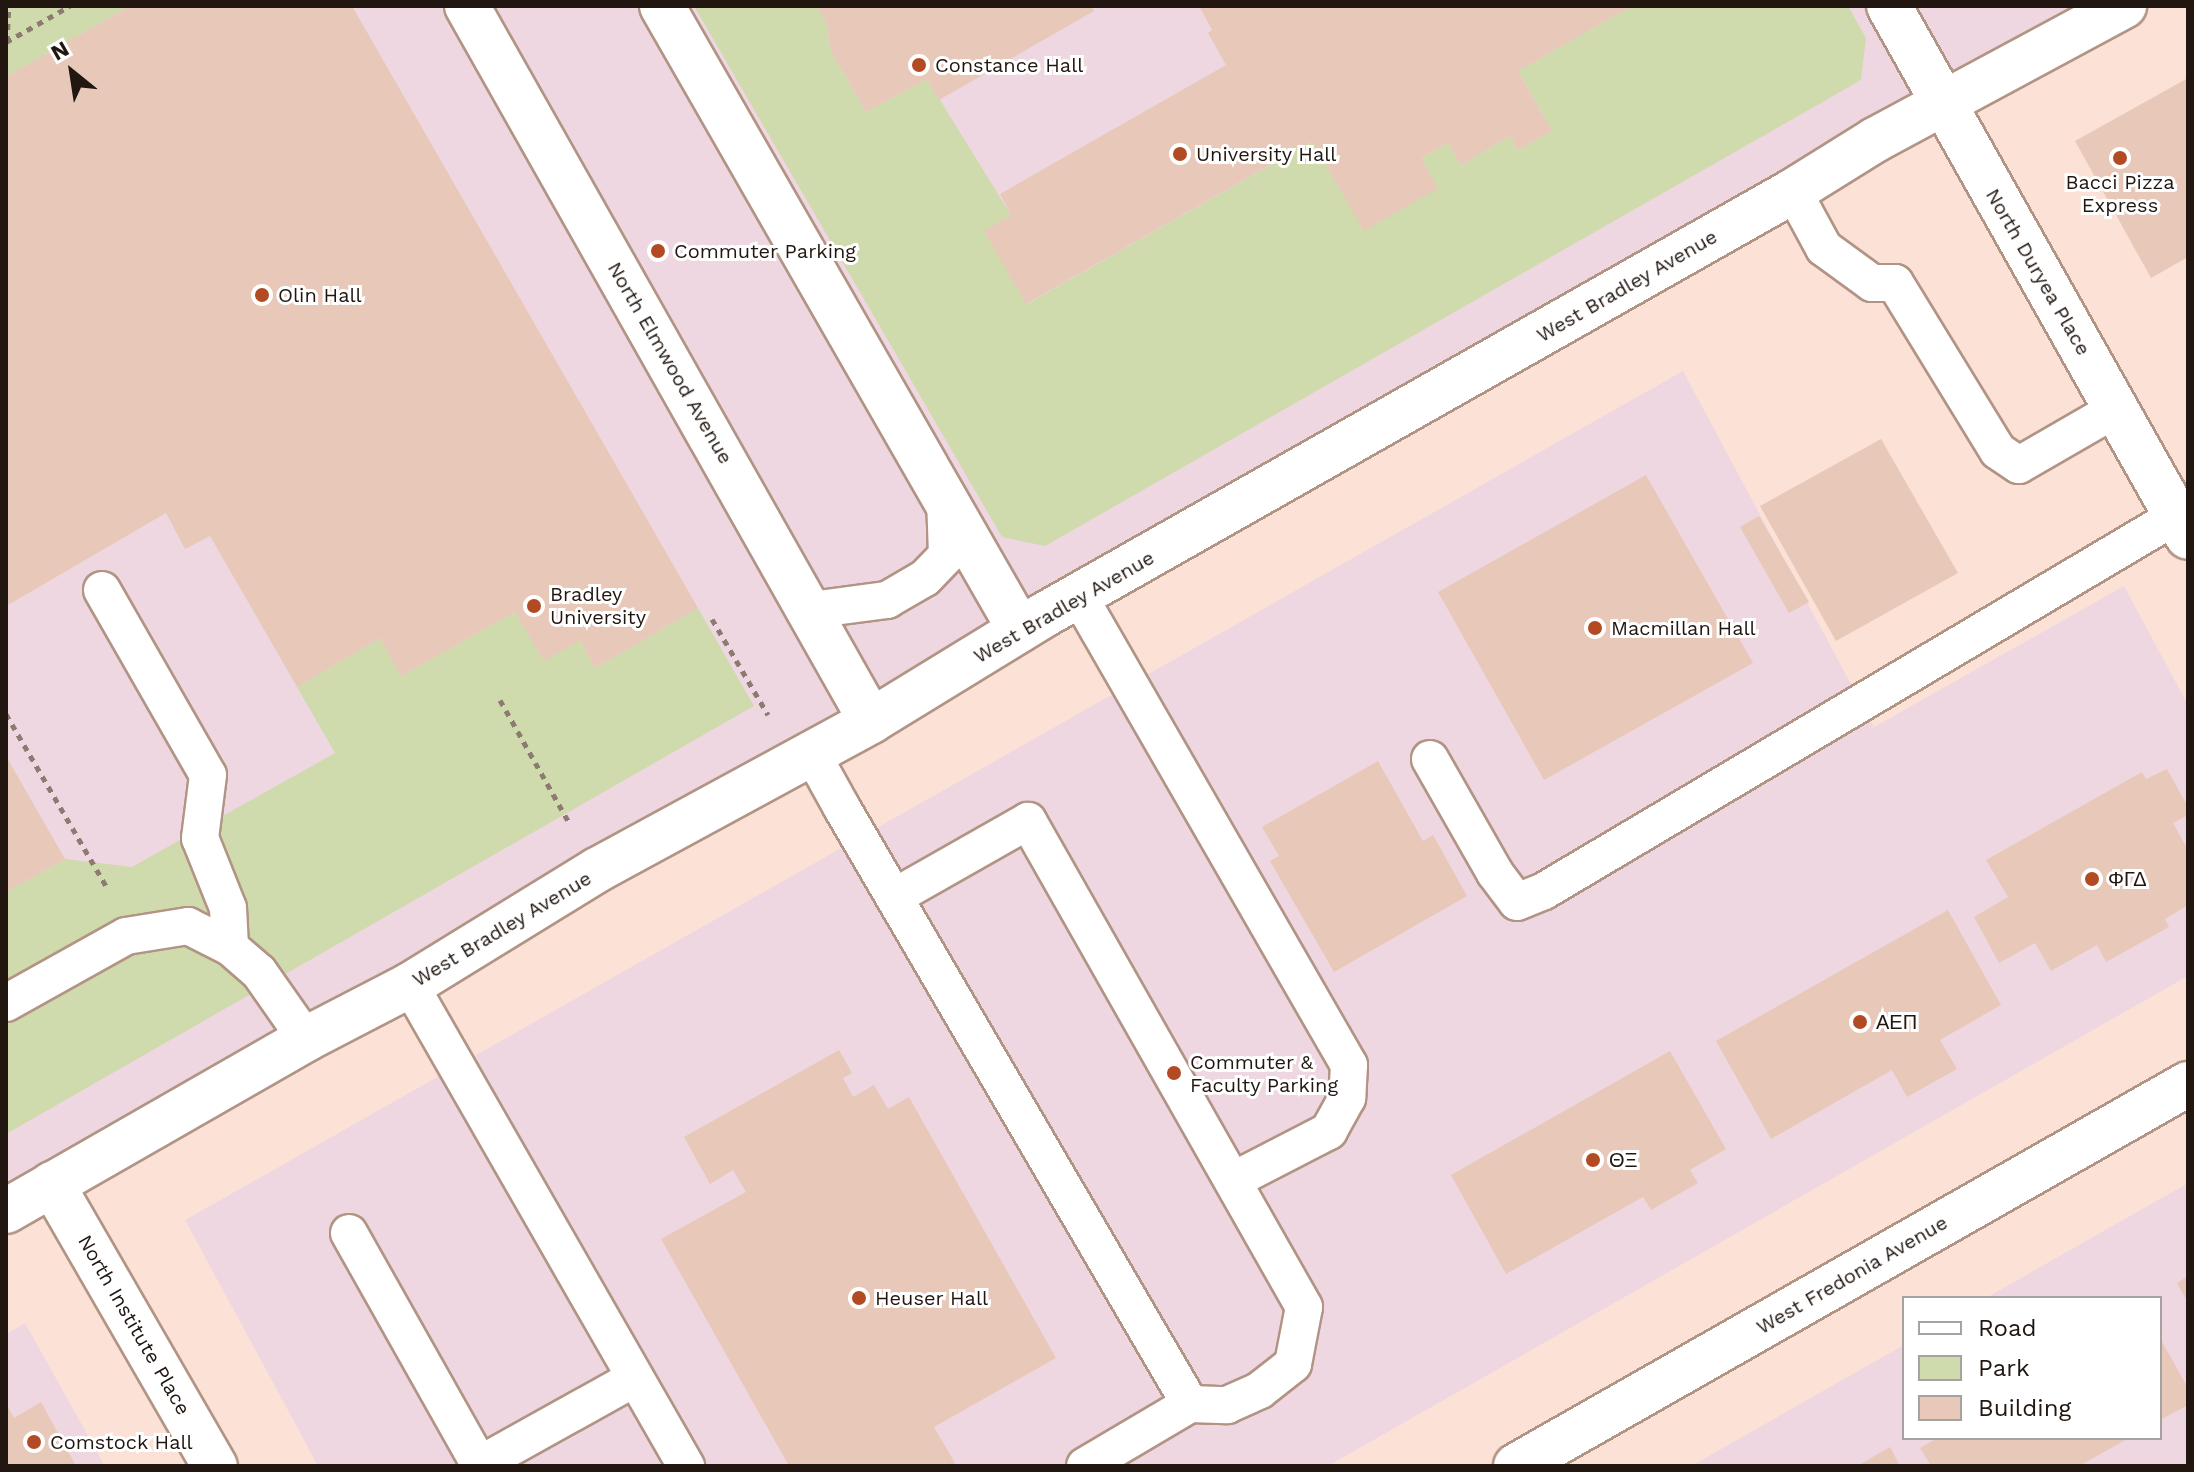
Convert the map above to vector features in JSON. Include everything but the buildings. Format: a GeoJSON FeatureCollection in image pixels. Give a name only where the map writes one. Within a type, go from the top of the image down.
{"type":"FeatureCollection","features":[{"type":"Feature","properties":{"kind":"street","name":"North Elmwood Avenue"},"geometry":{"type":"LineString","coordinates":[[467,6],[871,721]]}},
{"type":"Feature","properties":{"kind":"street"},"geometry":{"type":"LineString","coordinates":[[662,6],[1020,630]]}},
{"type":"Feature","properties":{"kind":"street","name":"North Duryea Place"},"geometry":{"type":"LineString","coordinates":[[1889,6],[2182,527]]}},
{"type":"Feature","properties":{"kind":"street","name":"West Bradley Avenue"},"geometry":{"type":"LineString","coordinates":[[6,1211],[306,1039],[410,985],[597,870],[871,721],[1020,630],[1793,191],[1875,140],[2124,6]]}},
{"type":"Feature","properties":{"kind":"street","name":"West Fredonia Avenue"},"geometry":{"type":"LineString","coordinates":[[1516,1466],[2188,1084]]}},
{"type":"Feature","properties":{"kind":"street","name":"North Institute Place"},"geometry":{"type":"LineString","coordinates":[[52,1184],[215,1466]]}},
{"type":"Feature","properties":{"kind":"lane"},"geometry":{"type":"LineString","coordinates":[[1793,191],[1824,248],[1872,283],[1895,283],[1998,451],[2019,465],[2116,409]]}},
{"type":"Feature","properties":{"kind":"lane"},"geometry":{"type":"LineString","coordinates":[[811,610],[887,600],[925,578],[947,555],[945,496]]}},
{"type":"Feature","properties":{"kind":"lane"},"geometry":{"type":"LineString","coordinates":[[1430,759],[1495,873],[1517,902],[1544,891],[2182,527]]}},
{"type":"Feature","properties":{"kind":"lane"},"geometry":{"type":"LineString","coordinates":[[102,590],[208,775],[200,838],[228,908],[230,947]]}},
{"type":"Feature","properties":{"kind":"lane"},"geometry":{"type":"LineString","coordinates":[[1080,598],[1349,1065],[1347,1098],[1329,1131],[1234,1180]]}},
{"type":"Feature","properties":{"kind":"lane"},"geometry":{"type":"LineString","coordinates":[[802,757],[894,897],[1190,1404]]}},
{"type":"Feature","properties":{"kind":"lane"},"geometry":{"type":"LineString","coordinates":[[894,897],[1028,821],[1304,1307],[1293,1364],[1260,1390],[1227,1405],[1190,1404],[1085,1466]]}},
{"type":"Feature","properties":{"kind":"lane"},"geometry":{"type":"LineString","coordinates":[[6,1003],[126,936],[188,926],[230,947],[259,972],[306,1039]]}},
{"type":"Feature","properties":{"kind":"lane"},"geometry":{"type":"LineString","coordinates":[[410,985],[686,1466]]}},
{"type":"Feature","properties":{"kind":"lane"},"geometry":{"type":"LineString","coordinates":[[349,1233],[478,1465],[635,1378]]}},
{"type":"Feature","properties":{"kind":"path"},"geometry":{"type":"LineString","coordinates":[[7,42],[9,6]]}},
{"type":"Feature","properties":{"kind":"path"},"geometry":{"type":"LineString","coordinates":[[7,42],[70,6]]}},
{"type":"Feature","properties":{"kind":"path"},"geometry":{"type":"LineString","coordinates":[[712,619],[802,757]]}},
{"type":"Feature","properties":{"kind":"path"},"geometry":{"type":"LineString","coordinates":[[500,700],[597,870]]}},
{"type":"Feature","properties":{"kind":"path"},"geometry":{"type":"LineString","coordinates":[[6,714],[115,900]]}},
{"type":"Feature","properties":{"kind":"shaded area","name":"Bradley University"},"geometry":{"type":"Polygon","coordinates":[[[6,6],[2124,6],[6,1211],[6,6]]]}},
{"type":"Feature","properties":{"kind":"shaded area"},"geometry":{"type":"Polygon","coordinates":[[[1683,371],[1874,727],[2124,586],[2188,705],[2188,976],[1328,1466],[318,1466],[185,1220],[1683,371]]]}},
{"type":"Feature","properties":{"kind":"shaded area"},"geometry":{"type":"Polygon","coordinates":[[[2188,1183],[2188,1466],[1691,1466],[1902,1346],[1902,1440],[2162,1440],[2162,1296],[1990,1296],[2188,1183]]]}},
{"type":"Feature","properties":{"kind":"shaded area"},"geometry":{"type":"Polygon","coordinates":[[[25,1323],[105,1466],[6,1466],[6,1334],[25,1323]]]}},
{"type":"Feature","properties":{"kind":"green space"},"geometry":{"type":"Polygon","coordinates":[[[6,6],[130,6],[6,77],[6,6]]]}},
{"type":"Feature","properties":{"kind":"green space"},"geometry":{"type":"Polygon","coordinates":[[[694,6],[821,6],[818,8],[827,25],[831,51],[866,112],[927,79],[1011,215],[1027,304],[1312,141],[1364,230],[1421,158],[1448,143],[1461,165],[1510,136],[1518,150],[1552,131],[1518,71],[1632,6],[1848,6],[1866,38],[1861,80],[1045,546],[1002,537],[694,6]]]}},
{"type":"Feature","properties":{"kind":"green space"},"geometry":{"type":"Polygon","coordinates":[[[698,608],[754,706],[6,1134],[6,892],[65,859],[132,867],[335,753],[297,687],[380,638],[401,676],[515,612],[544,660],[580,640],[595,668],[698,608]]]}},
{"type":"Feature","properties":{"kind":"place","name":"Constance Hall"},"geometry":{"type":"Point","coordinates":[919,65]}},
{"type":"Feature","properties":{"kind":"place","name":"University Hall"},"geometry":{"type":"Point","coordinates":[1180,154]}},
{"type":"Feature","properties":{"kind":"place","name":"Bacci Pizza Express"},"geometry":{"type":"Point","coordinates":[2120,158]}},
{"type":"Feature","properties":{"kind":"place","name":"Commuter Parking"},"geometry":{"type":"Point","coordinates":[658,251]}},
{"type":"Feature","properties":{"kind":"place","name":"Olin Hall"},"geometry":{"type":"Point","coordinates":[262,295]}},
{"type":"Feature","properties":{"kind":"place","name":"Bradley University"},"geometry":{"type":"Point","coordinates":[534,606]}},
{"type":"Feature","properties":{"kind":"place","name":"Macmillan Hall"},"geometry":{"type":"Point","coordinates":[1595,628]}},
{"type":"Feature","properties":{"kind":"place","name":"ΦΓΔ"},"geometry":{"type":"Point","coordinates":[2092,879]}},
{"type":"Feature","properties":{"kind":"place","name":"ΑΕΠ"},"geometry":{"type":"Point","coordinates":[1860,1022]}},
{"type":"Feature","properties":{"kind":"place","name":"Commuter & Faculty Parking"},"geometry":{"type":"Point","coordinates":[1174,1073]}},
{"type":"Feature","properties":{"kind":"place","name":"ΘΞ"},"geometry":{"type":"Point","coordinates":[1593,1160]}},
{"type":"Feature","properties":{"kind":"place","name":"Heuser Hall"},"geometry":{"type":"Point","coordinates":[859,1298]}},
{"type":"Feature","properties":{"kind":"place","name":"Comstock Hall"},"geometry":{"type":"Point","coordinates":[34,1442]}}]}
